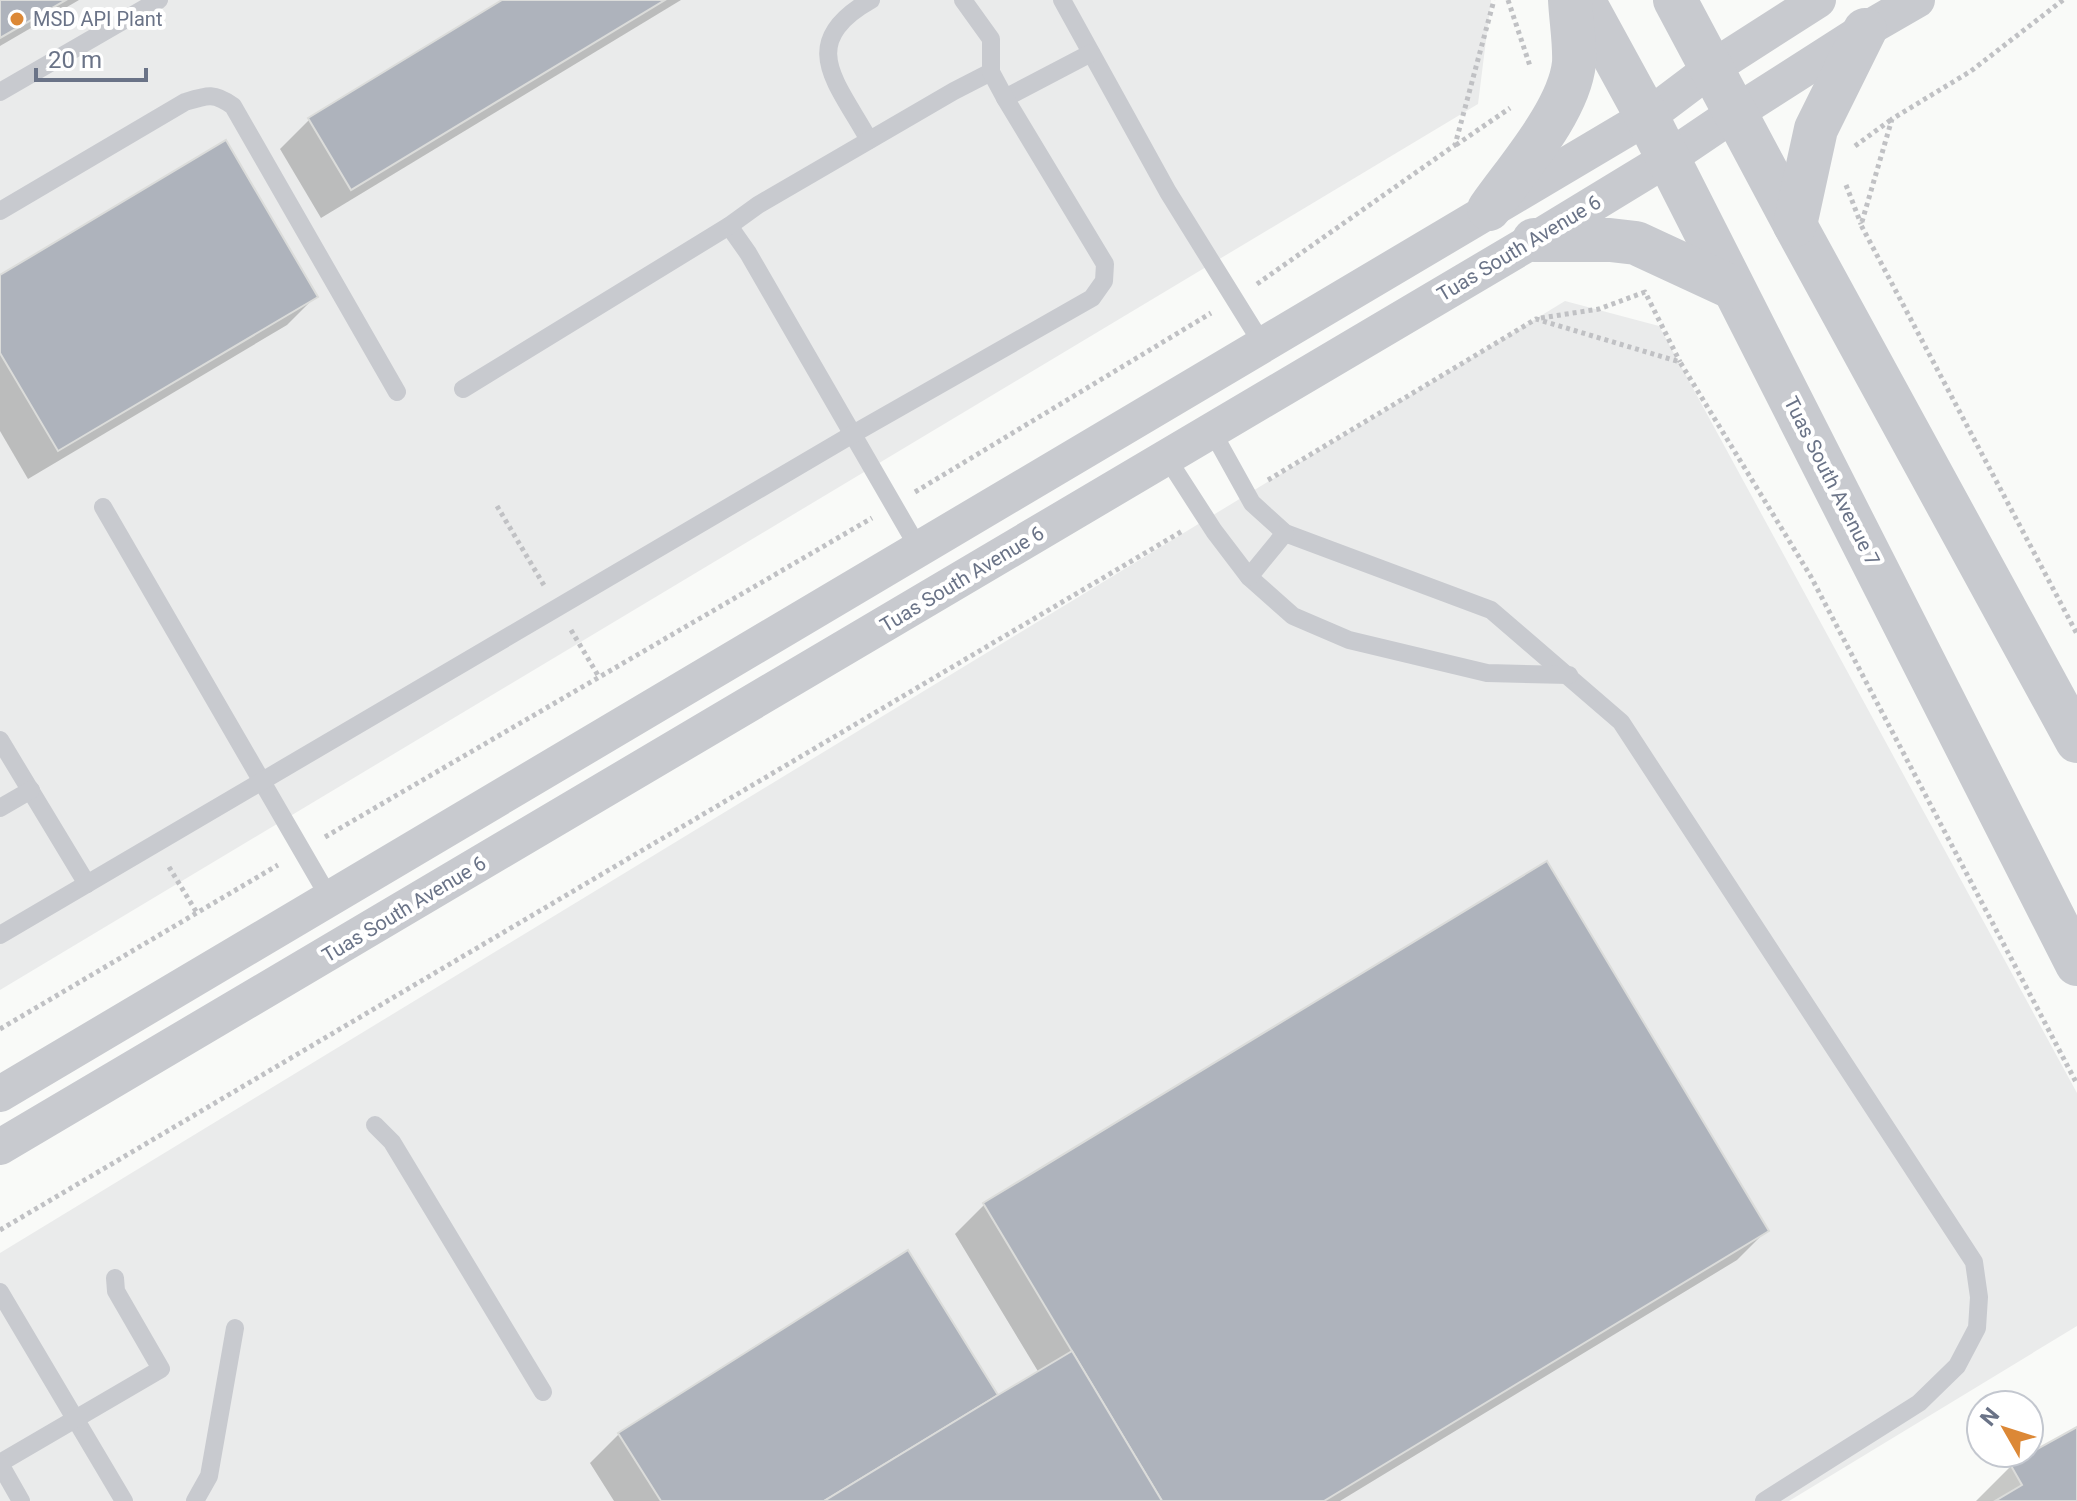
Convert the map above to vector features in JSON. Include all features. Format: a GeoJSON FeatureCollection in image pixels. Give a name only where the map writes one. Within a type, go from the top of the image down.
{"type":"FeatureCollection","features":[{"type":"Feature","properties":{"kind":"street"},"geometry":{"type":"LineString","coordinates":[[1489,209],[1563,99],[1574,64],[1570,0]]}},
{"type":"Feature","properties":{"kind":"street","name":"Tuas South Avenue 7"},"geometry":{"type":"LineString","coordinates":[[1583,0],[1647,117],[2077,964]]}},
{"type":"Feature","properties":{"kind":"street"},"geometry":{"type":"LineString","coordinates":[[1675,0],[2077,741]]}},
{"type":"Feature","properties":{"kind":"street"},"geometry":{"type":"LineString","coordinates":[[0,1094],[1647,117],[1712,68],[1818,0]]}},
{"type":"Feature","properties":{"kind":"street","name":"Tuas South Avenue 6"},"geometry":{"type":"LineString","coordinates":[[0,1147],[1534,240],[1917,0]]}},
{"type":"Feature","properties":{"kind":"street"},"geometry":{"type":"LineString","coordinates":[[1795,225],[1816,129],[1865,30]]}},
{"type":"Feature","properties":{"kind":"street"},"geometry":{"type":"LineString","coordinates":[[1534,240],[1636,243],[1731,287]]}},
{"type":"Feature","properties":{"kind":"lane"},"geometry":{"type":"LineString","coordinates":[[0,92],[159,0]]}},
{"type":"Feature","properties":{"kind":"lane"},"geometry":{"type":"LineString","coordinates":[[869,140],[835,79],[827,55],[831,32],[846,14],[871,0]]}},
{"type":"Feature","properties":{"kind":"lane"},"geometry":{"type":"LineString","coordinates":[[0,935],[853,434],[1092,298],[1104,281],[1105,264],[991,72],[991,39],[963,0]]}},
{"type":"Feature","properties":{"kind":"lane"},"geometry":{"type":"LineString","coordinates":[[1062,0],[1168,192],[1263,345]]}},
{"type":"Feature","properties":{"kind":"lane"},"geometry":{"type":"LineString","coordinates":[[1005,98],[1091,53]]}},
{"type":"Feature","properties":{"kind":"lane"},"geometry":{"type":"LineString","coordinates":[[463,389],[729,226],[758,205],[991,72]]}},
{"type":"Feature","properties":{"kind":"lane"},"geometry":{"type":"LineString","coordinates":[[0,211],[185,102],[204,96],[220,96],[233,106],[397,392]]}},
{"type":"Feature","properties":{"kind":"lane"},"geometry":{"type":"LineString","coordinates":[[729,226],[748,253],[919,549]]}},
{"type":"Feature","properties":{"kind":"lane"},"geometry":{"type":"LineString","coordinates":[[1212,431],[1252,503],[1285,533],[1491,610],[1621,722],[1974,1262],[1979,1297],[1977,1328],[1957,1366],[1919,1403],[1764,1501]]}},
{"type":"Feature","properties":{"kind":"lane"},"geometry":{"type":"LineString","coordinates":[[1167,458],[1249,577],[1293,616],[1349,640],[1487,673],[1569,675]]}},
{"type":"Feature","properties":{"kind":"lane"},"geometry":{"type":"LineString","coordinates":[[103,507],[330,899]]}},
{"type":"Feature","properties":{"kind":"lane"},"geometry":{"type":"LineString","coordinates":[[1249,577],[1285,533]]}},
{"type":"Feature","properties":{"kind":"lane"},"geometry":{"type":"LineString","coordinates":[[0,740],[87,884]]}},
{"type":"Feature","properties":{"kind":"lane"},"geometry":{"type":"LineString","coordinates":[[0,808],[31,790]]}},
{"type":"Feature","properties":{"kind":"lane"},"geometry":{"type":"LineString","coordinates":[[375,1125],[392,1142],[543,1392]]}},
{"type":"Feature","properties":{"kind":"lane"},"geometry":{"type":"LineString","coordinates":[[21,1501],[0,1463],[161,1369],[116,1291],[115,1278]]}},
{"type":"Feature","properties":{"kind":"lane"},"geometry":{"type":"LineString","coordinates":[[0,1292],[124,1501]]}},
{"type":"Feature","properties":{"kind":"lane"},"geometry":{"type":"LineString","coordinates":[[195,1501],[209,1476],[235,1328]]}},
{"type":"Feature","properties":{"kind":"path"},"geometry":{"type":"LineString","coordinates":[[1455,145],[1494,0]]}},
{"type":"Feature","properties":{"kind":"path"},"geometry":{"type":"LineString","coordinates":[[1508,0],[1533,73]]}},
{"type":"Feature","properties":{"kind":"path"},"geometry":{"type":"LineString","coordinates":[[1847,151],[1892,119],[1971,71],[2063,0]]}},
{"type":"Feature","properties":{"kind":"path"},"geometry":{"type":"LineString","coordinates":[[0,1029],[894,505],[1235,299],[1514,105]]}},
{"type":"Feature","properties":{"kind":"path"},"geometry":{"type":"LineString","coordinates":[[1861,225],[1892,119]]}},
{"type":"Feature","properties":{"kind":"path"},"geometry":{"type":"LineString","coordinates":[[1841,173],[1861,225],[2077,634]]}},
{"type":"Feature","properties":{"kind":"path"},"geometry":{"type":"LineString","coordinates":[[1247,493],[1536,319],[1599,309],[1645,292],[1680,362],[1810,575],[2077,1084]]}},
{"type":"Feature","properties":{"kind":"path"},"geometry":{"type":"LineString","coordinates":[[1536,319],[1680,362]]}},
{"type":"Feature","properties":{"kind":"path"},"geometry":{"type":"LineString","coordinates":[[0,1230],[1205,517]]}},
{"type":"Feature","properties":{"kind":"path"},"geometry":{"type":"LineString","coordinates":[[169,867],[197,913]]}},
{"type":"Feature","properties":{"kind":"shaded area"},"geometry":{"type":"Polygon","coordinates":[[[0,0],[1491,0],[1478,104],[0,990],[0,0]]]}},
{"type":"Feature","properties":{"kind":"shaded area"},"geometry":{"type":"Polygon","coordinates":[[[1565,301],[1659,326],[2077,1093],[2077,1326],[1973,1389],[1965,1389],[1965,1394],[1789,1501],[0,1501],[0,1253],[1565,301]]]}},
{"type":"Feature","properties":{"kind":"building","name":"MSD API Plant"},"geometry":{"type":"Polygon","coordinates":[[[0,0],[66,0],[0,38],[0,0]]]}},
{"type":"Feature","properties":{"kind":"building"},"geometry":{"type":"Polygon","coordinates":[[[502,0],[665,0],[351,190],[308,118],[502,0]]]}},
{"type":"Feature","properties":{"kind":"building"},"geometry":{"type":"Polygon","coordinates":[[[226,140],[318,297],[58,451],[0,353],[0,275],[226,140]]]}},
{"type":"Feature","properties":{"kind":"building"},"geometry":{"type":"Polygon","coordinates":[[[1547,861],[1769,1231],[1324,1501],[1162,1501],[983,1203],[1547,861]]]}},
{"type":"Feature","properties":{"kind":"building"},"geometry":{"type":"Polygon","coordinates":[[[908,1250],[998,1395],[824,1501],[661,1501],[618,1433],[908,1250]]]}},
{"type":"Feature","properties":{"kind":"building"},"geometry":{"type":"Polygon","coordinates":[[[1072,1351],[1162,1501],[824,1501],[998,1395],[1072,1351]]]}},
{"type":"Feature","properties":{"kind":"building"},"geometry":{"type":"Polygon","coordinates":[[[2077,1427],[2077,1501],[1995,1501],[2022,1485],[2013,1469],[2045,1469],[2045,1445],[2077,1427]]]}},
{"type":"Feature","properties":{"kind":"place","name":"MSD API Plant"},"geometry":{"type":"Point","coordinates":[17,19]}}]}
